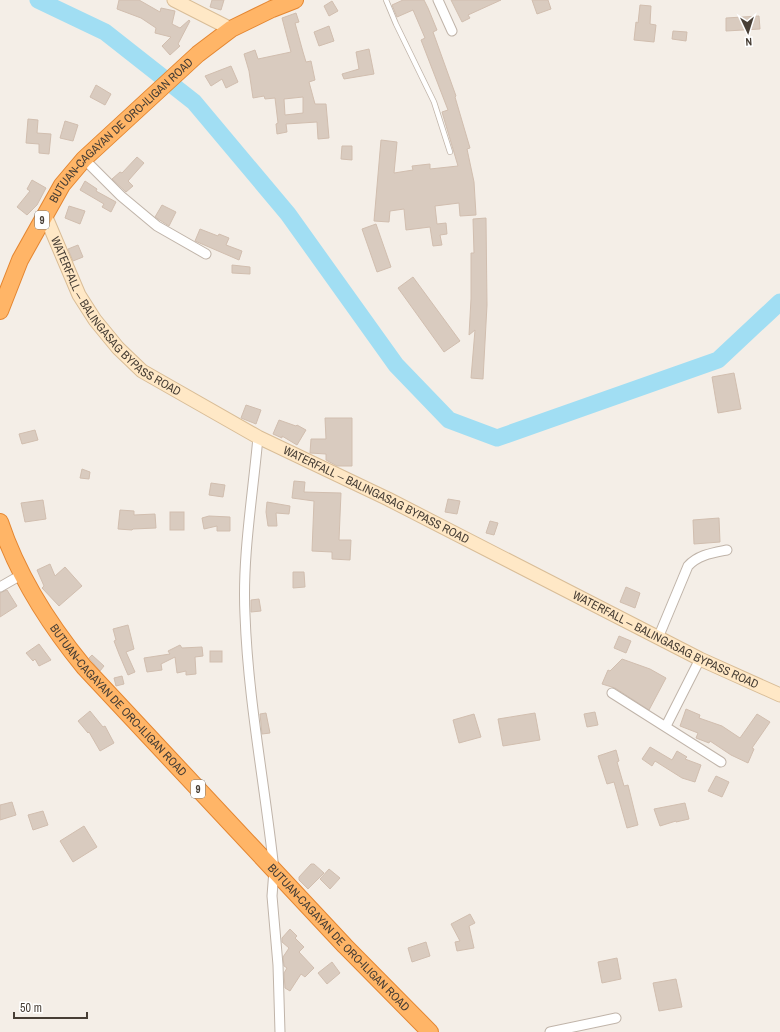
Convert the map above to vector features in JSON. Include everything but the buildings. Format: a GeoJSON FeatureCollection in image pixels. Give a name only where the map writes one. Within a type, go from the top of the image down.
{"type":"FeatureCollection","features":[{"type":"Feature","properties":{"kind":"highway","name":"BUTUAN-CAGAYAN DE ORO-ILIGAN ROAD"},"geometry":{"type":"LineString","coordinates":[[0,311],[20,260],[62,185],[84,159],[198,54],[231,29],[272,9],[296,0]]}},
{"type":"Feature","properties":{"kind":"highway","name":"BUTUAN-CAGAYAN DE ORO-ILIGAN ROAD"},"geometry":{"type":"LineString","coordinates":[[0,522],[10,552],[21,575],[60,638],[84,667],[367,969],[430,1032]]}},
{"type":"Feature","properties":{"kind":"main road"},"geometry":{"type":"LineString","coordinates":[[174,0],[231,29]]}},
{"type":"Feature","properties":{"kind":"main road","name":"WATERFALL ‒ BALINGASAG BYPASS ROAD"},"geometry":{"type":"LineString","coordinates":[[45,215],[79,295],[95,320],[118,348],[142,371],[258,437],[388,499],[700,659],[780,695]]}},
{"type":"Feature","properties":{"kind":"street"},"geometry":{"type":"LineString","coordinates":[[438,0],[452,31]]}},
{"type":"Feature","properties":{"kind":"street"},"geometry":{"type":"LineString","coordinates":[[84,159],[121,196],[157,226],[206,254]]}},
{"type":"Feature","properties":{"kind":"street"},"geometry":{"type":"LineString","coordinates":[[258,437],[244,581],[244,614],[249,668],[274,870],[272,896],[278,965],[280,1032]]}},
{"type":"Feature","properties":{"kind":"street"},"geometry":{"type":"LineString","coordinates":[[658,638],[688,566],[694,560],[704,555],[727,550]]}},
{"type":"Feature","properties":{"kind":"street"},"geometry":{"type":"LineString","coordinates":[[0,587],[21,575]]}},
{"type":"Feature","properties":{"kind":"street"},"geometry":{"type":"LineString","coordinates":[[666,726],[700,659]]}},
{"type":"Feature","properties":{"kind":"street"},"geometry":{"type":"LineString","coordinates":[[612,693],[721,762]]}},
{"type":"Feature","properties":{"kind":"street"},"geometry":{"type":"LineString","coordinates":[[550,1032],[616,1018]]}},
{"type":"Feature","properties":{"kind":"lane"},"geometry":{"type":"LineString","coordinates":[[386,0],[434,102],[450,152]]}},
{"type":"Feature","properties":{"kind":"waterway"},"geometry":{"type":"LineString","coordinates":[[38,0],[105,32],[194,102],[288,214],[396,365],[449,420],[497,438],[718,360],[780,302]]}}]}
